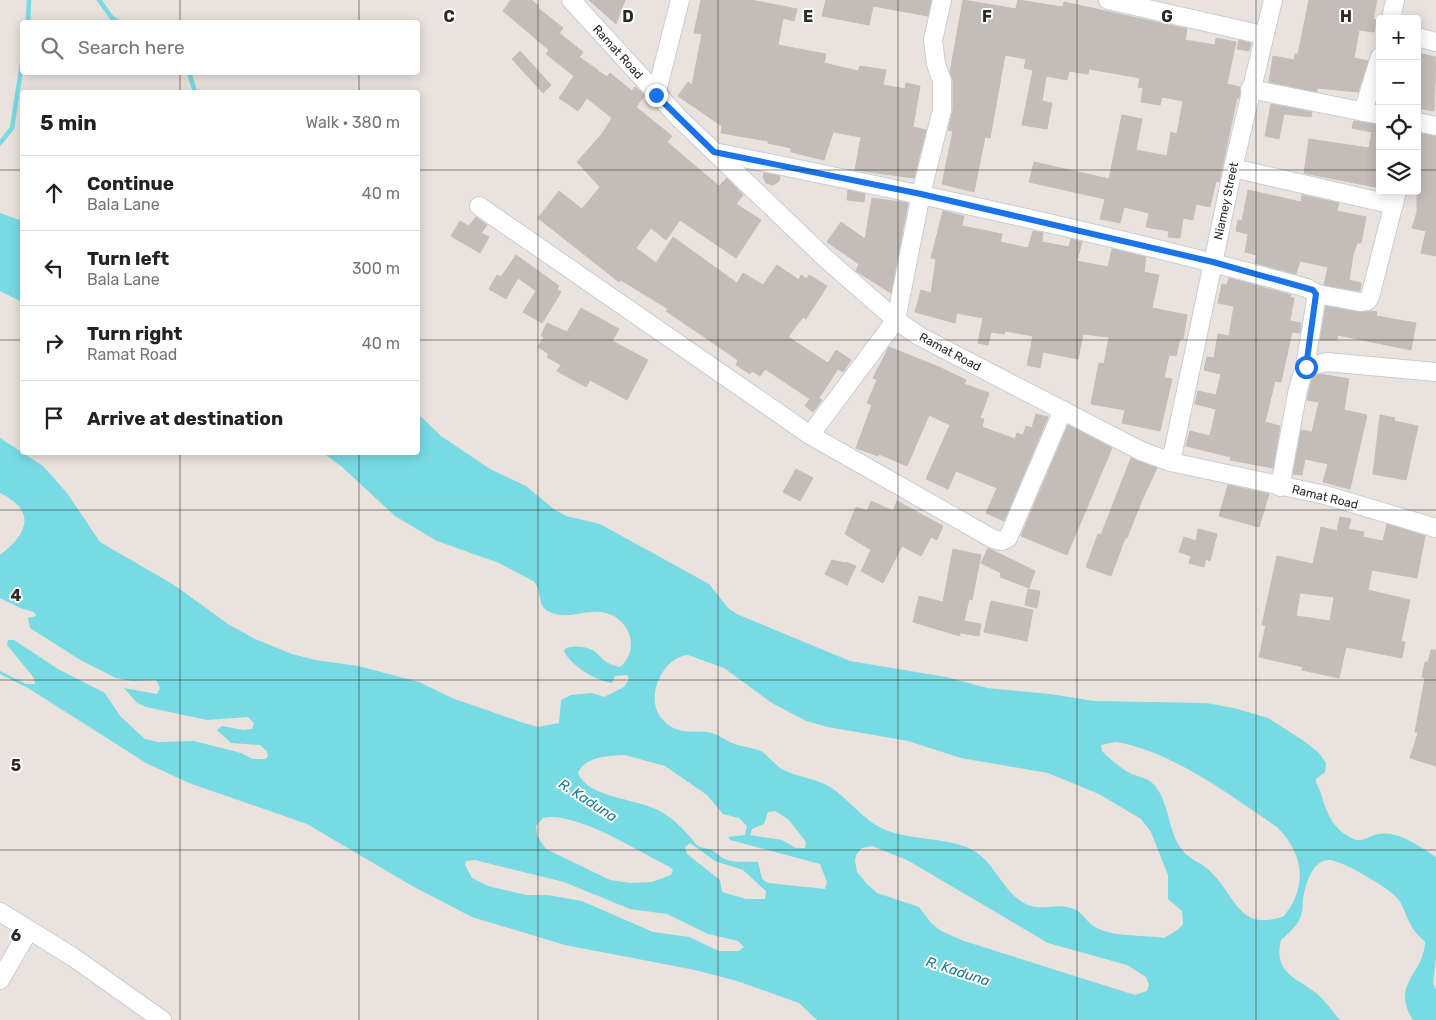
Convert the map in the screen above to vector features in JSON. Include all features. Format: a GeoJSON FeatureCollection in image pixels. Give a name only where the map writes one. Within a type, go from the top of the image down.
{"type":"FeatureCollection","features":[{"type":"Feature","properties":{"kind":"street"},"geometry":{"type":"LineString","coordinates":[[656,95],[680,0]]}},
{"type":"Feature","properties":{"kind":"street"},"geometry":{"type":"LineString","coordinates":[[810,435],[896,320],[921,194],[942,110],[942,81],[936,64],[933,40],[942,0]]}},
{"type":"Feature","properties":{"kind":"street"},"geometry":{"type":"LineString","coordinates":[[1108,0],[1263,35]]}},
{"type":"Feature","properties":{"kind":"street","name":"Niamey Street"},"geometry":{"type":"LineString","coordinates":[[1171,462],[1250,88],[1273,0]]}},
{"type":"Feature","properties":{"kind":"street"},"geometry":{"type":"LineString","coordinates":[[1392,15],[1395,0]]}},
{"type":"Feature","properties":{"kind":"street","name":"Ramat Road"},"geometry":{"type":"LineString","coordinates":[[576,3],[656,95],[714,152],[824,257],[896,320],[919,336],[1141,451],[1171,462],[1280,487],[1325,495],[1436,528]]}},
{"type":"Feature","properties":{"kind":"street"},"geometry":{"type":"LineString","coordinates":[[1421,38],[1436,42]]}},
{"type":"Feature","properties":{"kind":"street"},"geometry":{"type":"LineString","coordinates":[[1250,88],[1371,114],[1380,60]]}},
{"type":"Feature","properties":{"kind":"street"},"geometry":{"type":"LineString","coordinates":[[1421,123],[1436,126]]}},
{"type":"Feature","properties":{"kind":"street"},"geometry":{"type":"LineString","coordinates":[[714,152],[921,194],[1213,262],[1307,288],[1316,294],[1360,302],[1367,301],[1370,297],[1396,198],[1233,168]]}},
{"type":"Feature","properties":{"kind":"street"},"geometry":{"type":"LineString","coordinates":[[479,206],[810,435],[993,539],[1002,541],[1008,538],[1063,410]]}},
{"type":"Feature","properties":{"kind":"street"},"geometry":{"type":"LineString","coordinates":[[1280,487],[1298,389],[1306,367],[1316,294]]}},
{"type":"Feature","properties":{"kind":"street"},"geometry":{"type":"LineString","coordinates":[[1306,367],[1326,362],[1436,372]]}},
{"type":"Feature","properties":{"kind":"street"},"geometry":{"type":"LineString","coordinates":[[0,912],[73,957],[162,1020]]}},
{"type":"Feature","properties":{"kind":"street"},"geometry":{"type":"LineString","coordinates":[[0,980],[29,930]]}},
{"type":"Feature","properties":{"kind":"water"},"geometry":{"type":"Polygon","coordinates":[[[0,213],[20,220],[20,301],[0,291],[0,213]]]}},
{"type":"Feature","properties":{"kind":"water","name":"R. Kaduna"},"geometry":{"type":"Polygon","coordinates":[[[420,416],[441,436],[490,469],[526,486],[555,510],[566,516],[600,524],[709,584],[729,609],[739,615],[850,661],[946,677],[987,688],[1050,694],[1094,701],[1206,703],[1234,708],[1268,718],[1304,741],[1319,753],[1326,763],[1325,772],[1316,779],[1317,783],[1329,816],[1337,827],[1349,837],[1362,840],[1379,834],[1394,834],[1409,840],[1436,857],[1436,957],[1433,983],[1436,990],[1436,1020],[1413,1020],[1407,1008],[1406,988],[1419,963],[1425,942],[1413,929],[1399,900],[1387,889],[1366,876],[1335,861],[1325,860],[1316,866],[1311,873],[1303,898],[1300,918],[1291,931],[1281,940],[1279,951],[1283,967],[1294,978],[1319,996],[1340,1020],[817,1020],[799,1003],[737,981],[695,970],[565,945],[472,917],[414,887],[307,824],[189,783],[146,763],[28,688],[0,674],[0,671],[26,684],[35,684],[34,678],[7,645],[8,640],[14,640],[58,669],[105,693],[120,716],[145,739],[158,742],[194,741],[241,753],[253,759],[265,759],[268,756],[267,751],[260,745],[231,743],[217,730],[222,726],[243,730],[252,729],[254,723],[248,717],[207,720],[146,707],[137,703],[124,688],[157,694],[160,688],[156,680],[132,681],[116,678],[82,661],[30,628],[28,618],[36,616],[34,612],[20,608],[0,598],[0,555],[10,547],[22,531],[24,515],[20,507],[0,493],[0,438],[20,451],[20,455],[26,455],[43,466],[67,493],[100,542],[174,585],[228,624],[255,639],[292,654],[315,660],[358,666],[419,682],[452,698],[538,727],[559,723],[561,700],[571,695],[592,693],[604,697],[624,687],[629,679],[627,675],[615,676],[612,683],[606,682],[578,667],[564,651],[572,647],[587,648],[594,651],[605,661],[620,667],[630,652],[631,644],[630,636],[622,622],[606,613],[599,612],[563,615],[550,612],[543,606],[538,589],[533,581],[499,563],[437,541],[395,516],[341,466],[326,455],[420,455],[420,416]],[[688,655],[670,663],[663,671],[655,691],[657,712],[669,726],[681,731],[712,733],[729,742],[761,751],[784,770],[830,787],[875,825],[883,829],[905,836],[954,843],[974,851],[986,861],[1012,894],[1025,904],[1038,907],[1057,906],[1071,908],[1079,912],[1097,928],[1112,933],[1164,938],[1179,929],[1183,924],[1182,911],[1168,899],[1168,875],[1151,832],[1141,819],[1099,794],[1048,773],[961,758],[908,741],[828,727],[806,721],[772,703],[724,668],[688,655]],[[1116,742],[1101,745],[1102,751],[1125,770],[1149,780],[1155,786],[1163,799],[1174,835],[1181,848],[1189,857],[1211,872],[1247,916],[1257,920],[1269,920],[1284,916],[1292,905],[1297,893],[1300,870],[1293,848],[1277,827],[1200,776],[1158,755],[1116,742]],[[625,755],[592,760],[581,767],[578,773],[591,788],[601,793],[658,810],[687,833],[697,845],[712,850],[725,859],[758,862],[762,879],[768,883],[825,889],[827,882],[820,864],[730,840],[728,837],[745,835],[747,826],[739,818],[723,814],[707,795],[665,766],[625,755]],[[775,811],[768,812],[764,824],[752,829],[750,835],[782,840],[796,848],[805,848],[806,842],[789,820],[775,811]],[[543,818],[536,826],[537,836],[546,849],[610,880],[631,883],[652,882],[671,875],[673,870],[668,866],[594,828],[564,818],[543,818]],[[690,843],[685,847],[687,854],[720,880],[722,892],[746,899],[765,899],[766,891],[743,870],[715,861],[690,843]],[[872,846],[862,848],[856,855],[855,861],[857,872],[867,884],[877,893],[919,907],[931,923],[941,931],[964,941],[1135,995],[1147,991],[1149,985],[1146,977],[1127,965],[1048,943],[907,860],[872,846]],[[475,860],[466,861],[465,865],[472,878],[488,886],[526,895],[548,895],[582,901],[653,932],[689,937],[719,951],[739,951],[744,947],[738,941],[708,934],[667,914],[630,909],[564,882],[475,860]]]}},
{"type":"Feature","properties":{"kind":"building"},"geometry":{"type":"Polygon","coordinates":[[[511,0],[531,0],[539,6],[538,8],[563,28],[559,33],[583,52],[579,57],[599,71],[597,75],[600,72],[607,77],[610,73],[632,91],[635,87],[639,90],[644,96],[636,107],[672,136],[667,142],[719,186],[727,178],[743,195],[736,204],[761,220],[736,258],[680,220],[666,240],[651,228],[636,248],[656,263],[673,237],[737,283],[743,273],[763,285],[777,265],[799,280],[801,275],[807,279],[809,275],[827,286],[806,319],[803,317],[788,337],[828,363],[836,350],[851,360],[843,372],[838,369],[819,398],[822,400],[813,412],[805,406],[810,399],[765,369],[760,376],[752,371],[750,374],[736,365],[738,360],[666,311],[668,309],[621,280],[619,282],[538,218],[559,191],[582,209],[600,187],[577,162],[601,135],[612,118],[587,98],[578,111],[559,98],[574,76],[546,54],[549,50],[503,11],[511,0]]]}},
{"type":"Feature","properties":{"kind":"building"},"geometry":{"type":"Polygon","coordinates":[[[589,0],[625,0],[616,24],[589,0]]]}},
{"type":"Feature","properties":{"kind":"building"},"geometry":{"type":"Polygon","coordinates":[[[701,0],[751,0],[797,9],[794,21],[783,18],[778,45],[826,54],[824,63],[858,71],[860,66],[886,70],[883,85],[905,89],[906,83],[920,86],[913,127],[926,130],[914,178],[855,170],[861,137],[833,132],[824,160],[791,152],[791,148],[768,143],[768,141],[721,133],[722,126],[678,96],[688,82],[692,85],[702,34],[694,33],[701,0]]]}},
{"type":"Feature","properties":{"kind":"building"},"geometry":{"type":"Polygon","coordinates":[[[826,0],[931,0],[928,16],[873,6],[869,25],[822,16],[826,0]]]}},
{"type":"Feature","properties":{"kind":"building"},"geometry":{"type":"Polygon","coordinates":[[[963,0],[1016,9],[1018,0],[1063,7],[1064,2],[1187,29],[1185,40],[1215,45],[1216,38],[1236,42],[1227,84],[1240,87],[1240,93],[1239,98],[1237,98],[1219,182],[1216,181],[1210,207],[1196,204],[1193,220],[1183,218],[1180,238],[1168,237],[1169,231],[1146,227],[1149,213],[1124,207],[1120,223],[1100,219],[1105,199],[1029,182],[1034,162],[1109,179],[1122,115],[1142,119],[1136,150],[1167,156],[1171,132],[1177,134],[1183,101],[1162,97],[1160,105],[1141,102],[1143,88],[1138,87],[1140,78],[1089,69],[1088,74],[1069,71],[1067,80],[1046,76],[1042,101],[1052,103],[1047,129],[1022,125],[1033,70],[1024,68],[1026,59],[1005,55],[990,138],[985,137],[974,192],[942,184],[953,131],[948,130],[953,110],[953,81],[950,72],[963,0]]]}},
{"type":"Feature","properties":{"kind":"building"},"geometry":{"type":"Polygon","coordinates":[[[1309,0],[1377,0],[1373,19],[1376,20],[1374,32],[1359,30],[1354,58],[1368,61],[1358,92],[1317,88],[1317,92],[1269,82],[1273,56],[1294,60],[1295,54],[1298,54],[1309,0]]]}},
{"type":"Feature","properties":{"kind":"building"},"geometry":{"type":"Polygon","coordinates":[[[1239,40],[1251,43],[1249,51],[1237,49],[1239,40]]]}},
{"type":"Feature","properties":{"kind":"building"},"geometry":{"type":"Polygon","coordinates":[[[520,51],[551,85],[543,93],[512,59],[520,51]]]}},
{"type":"Feature","properties":{"kind":"building"},"geometry":{"type":"Polygon","coordinates":[[[1421,54],[1436,57],[1434,111],[1421,109],[1421,54]]]}},
{"type":"Feature","properties":{"kind":"building"},"geometry":{"type":"Polygon","coordinates":[[[1271,104],[1312,112],[1311,117],[1284,114],[1279,139],[1265,136],[1271,104]]]}},
{"type":"Feature","properties":{"kind":"building"},"geometry":{"type":"Polygon","coordinates":[[[1354,121],[1376,124],[1376,187],[1304,173],[1309,139],[1369,148],[1372,132],[1352,128],[1354,121]]]}},
{"type":"Feature","properties":{"kind":"building"},"geometry":{"type":"Polygon","coordinates":[[[1421,134],[1436,136],[1436,256],[1421,253],[1426,231],[1412,228],[1417,212],[1417,195],[1421,195],[1421,134]]]}},
{"type":"Feature","properties":{"kind":"building"},"geometry":{"type":"Polygon","coordinates":[[[764,173],[780,176],[779,181],[773,185],[766,183],[763,177],[764,173]]]}},
{"type":"Feature","properties":{"kind":"building"},"geometry":{"type":"Polygon","coordinates":[[[848,190],[865,194],[864,202],[847,200],[848,190]]]}},
{"type":"Feature","properties":{"kind":"building"},"geometry":{"type":"Polygon","coordinates":[[[1248,190],[1301,202],[1302,195],[1339,203],[1337,211],[1366,217],[1361,243],[1357,243],[1353,255],[1349,280],[1361,283],[1360,291],[1324,285],[1328,267],[1300,261],[1296,274],[1255,263],[1257,255],[1245,252],[1248,234],[1236,231],[1238,220],[1242,221],[1248,190]]]}},
{"type":"Feature","properties":{"kind":"building"},"geometry":{"type":"Polygon","coordinates":[[[872,198],[908,203],[891,293],[856,271],[859,264],[827,242],[841,222],[865,239],[872,198]]]}},
{"type":"Feature","properties":{"kind":"building"},"geometry":{"type":"Polygon","coordinates":[[[943,211],[964,216],[962,226],[1002,234],[1000,242],[1028,248],[1033,231],[1043,233],[1042,242],[1069,247],[1071,239],[1082,242],[1077,261],[1108,267],[1112,249],[1146,257],[1144,272],[1159,275],[1152,308],[1187,315],[1183,339],[1180,339],[1176,356],[1169,355],[1164,378],[1172,379],[1160,431],[1122,423],[1125,410],[1091,404],[1099,363],[1104,364],[1109,337],[1083,334],[1078,359],[1043,352],[1040,368],[1027,365],[1033,336],[1005,331],[1004,334],[991,332],[988,345],[978,343],[983,318],[957,313],[955,323],[915,312],[921,290],[931,293],[936,259],[931,258],[943,211]]]}},
{"type":"Feature","properties":{"kind":"building"},"geometry":{"type":"Polygon","coordinates":[[[476,217],[487,225],[481,233],[489,237],[480,253],[451,236],[460,221],[469,226],[476,217]]]}},
{"type":"Feature","properties":{"kind":"building"},"geometry":{"type":"Polygon","coordinates":[[[516,255],[559,286],[557,289],[561,292],[542,323],[523,312],[536,291],[518,278],[506,299],[489,289],[497,275],[501,277],[516,255]]]}},
{"type":"Feature","properties":{"kind":"building"},"geometry":{"type":"Polygon","coordinates":[[[1229,278],[1291,295],[1290,297],[1294,298],[1290,321],[1301,323],[1300,333],[1292,332],[1281,382],[1275,381],[1265,422],[1280,426],[1273,468],[1230,460],[1231,457],[1186,446],[1190,431],[1210,436],[1216,409],[1195,404],[1198,391],[1216,395],[1221,374],[1204,370],[1207,357],[1214,358],[1218,334],[1229,336],[1234,306],[1218,303],[1222,284],[1227,285],[1229,278]]]}},
{"type":"Feature","properties":{"kind":"building"},"geometry":{"type":"Polygon","coordinates":[[[1326,306],[1358,312],[1377,312],[1376,316],[1416,323],[1411,350],[1338,335],[1337,340],[1320,340],[1326,306]]]}},
{"type":"Feature","properties":{"kind":"building"},"geometry":{"type":"Polygon","coordinates":[[[581,308],[619,329],[612,341],[648,360],[627,400],[590,380],[586,387],[557,371],[561,365],[547,357],[549,354],[538,347],[544,337],[541,336],[547,323],[567,332],[581,308]]]}},
{"type":"Feature","properties":{"kind":"building"},"geometry":{"type":"Polygon","coordinates":[[[889,347],[939,367],[966,380],[964,384],[989,393],[980,418],[984,419],[982,427],[1015,439],[1017,433],[1023,435],[1026,426],[1032,428],[1036,414],[1048,417],[1004,521],[986,513],[997,488],[956,471],[948,489],[926,479],[950,425],[929,415],[907,466],[879,454],[878,456],[856,448],[872,405],[867,403],[877,380],[873,378],[889,347]]]}},
{"type":"Feature","properties":{"kind":"building"},"geometry":{"type":"Polygon","coordinates":[[[1320,374],[1349,379],[1344,410],[1367,415],[1350,489],[1323,482],[1328,464],[1305,459],[1302,475],[1293,474],[1301,430],[1312,432],[1319,402],[1307,400],[1313,376],[1320,374]]]}},
{"type":"Feature","properties":{"kind":"building"},"geometry":{"type":"Polygon","coordinates":[[[1380,415],[1395,418],[1394,421],[1418,426],[1406,480],[1373,474],[1380,415]]]}},
{"type":"Feature","properties":{"kind":"building"},"geometry":{"type":"Polygon","coordinates":[[[1068,425],[1112,448],[1067,555],[1021,536],[1068,425]]]}},
{"type":"Feature","properties":{"kind":"building"},"geometry":{"type":"Polygon","coordinates":[[[1131,458],[1157,468],[1127,538],[1125,538],[1111,576],[1086,567],[1098,534],[1101,535],[1131,458]]]}},
{"type":"Feature","properties":{"kind":"building"},"geometry":{"type":"Polygon","coordinates":[[[796,469],[813,478],[800,501],[783,492],[796,469]]]}},
{"type":"Feature","properties":{"kind":"building"},"geometry":{"type":"Polygon","coordinates":[[[1228,485],[1269,494],[1259,527],[1219,516],[1228,485]]]}},
{"type":"Feature","properties":{"kind":"building"},"geometry":{"type":"Polygon","coordinates":[[[871,501],[893,511],[897,501],[943,526],[937,540],[931,537],[921,556],[902,546],[883,583],[861,571],[871,550],[845,534],[856,507],[867,511],[871,501]]]}},
{"type":"Feature","properties":{"kind":"building"},"geometry":{"type":"Polygon","coordinates":[[[1340,517],[1351,519],[1348,529],[1364,532],[1363,537],[1383,541],[1387,524],[1425,536],[1417,578],[1372,570],[1368,590],[1410,600],[1401,641],[1405,642],[1402,658],[1346,647],[1339,678],[1302,670],[1303,667],[1259,657],[1266,625],[1262,625],[1277,556],[1313,564],[1321,527],[1337,531],[1340,517]],[[1300,593],[1296,616],[1330,621],[1334,597],[1300,593]]]}},
{"type":"Feature","properties":{"kind":"building"},"geometry":{"type":"Polygon","coordinates":[[[1198,529],[1217,534],[1210,561],[1206,559],[1204,567],[1189,563],[1191,556],[1179,552],[1184,537],[1196,541],[1198,529]]]}},
{"type":"Feature","properties":{"kind":"building"},"geometry":{"type":"Polygon","coordinates":[[[988,548],[1035,571],[1029,588],[1000,577],[1001,573],[981,563],[988,548]]]}},
{"type":"Feature","properties":{"kind":"building"},"geometry":{"type":"Polygon","coordinates":[[[953,549],[981,555],[972,600],[969,599],[964,621],[981,624],[979,636],[960,633],[960,636],[913,622],[919,596],[943,602],[953,549]]]}},
{"type":"Feature","properties":{"kind":"building"},"geometry":{"type":"Polygon","coordinates":[[[832,560],[856,566],[847,585],[825,574],[832,560]]]}},
{"type":"Feature","properties":{"kind":"building"},"geometry":{"type":"Polygon","coordinates":[[[1028,589],[1040,591],[1037,608],[1025,605],[1028,589]]]}},
{"type":"Feature","properties":{"kind":"building"},"geometry":{"type":"Polygon","coordinates":[[[991,601],[1033,610],[1027,641],[984,632],[991,601]]]}},
{"type":"Feature","properties":{"kind":"building"},"geometry":{"type":"Polygon","coordinates":[[[1431,650],[1436,650],[1436,766],[1410,758],[1418,733],[1415,732],[1425,678],[1422,677],[1425,662],[1428,662],[1431,650]]]}},
{"type":"Feature","properties":{"kind":"waterway"},"geometry":{"type":"LineString","coordinates":[[28,20],[29,0]]}},
{"type":"Feature","properties":{"kind":"waterway"},"geometry":{"type":"LineString","coordinates":[[99,0],[116,20]]}},
{"type":"Feature","properties":{"kind":"waterway"},"geometry":{"type":"LineString","coordinates":[[0,143],[12,128],[20,75]]}},
{"type":"Feature","properties":{"kind":"waterway"},"geometry":{"type":"LineString","coordinates":[[190,75],[194,90]]}},
{"type":"Feature","properties":{"kind":"route"},"geometry":{"type":"LineString","coordinates":[[656,95],[714,152],[921,194],[1213,262],[1313,290],[1316,294],[1315,305],[1306,367]]}}]}
